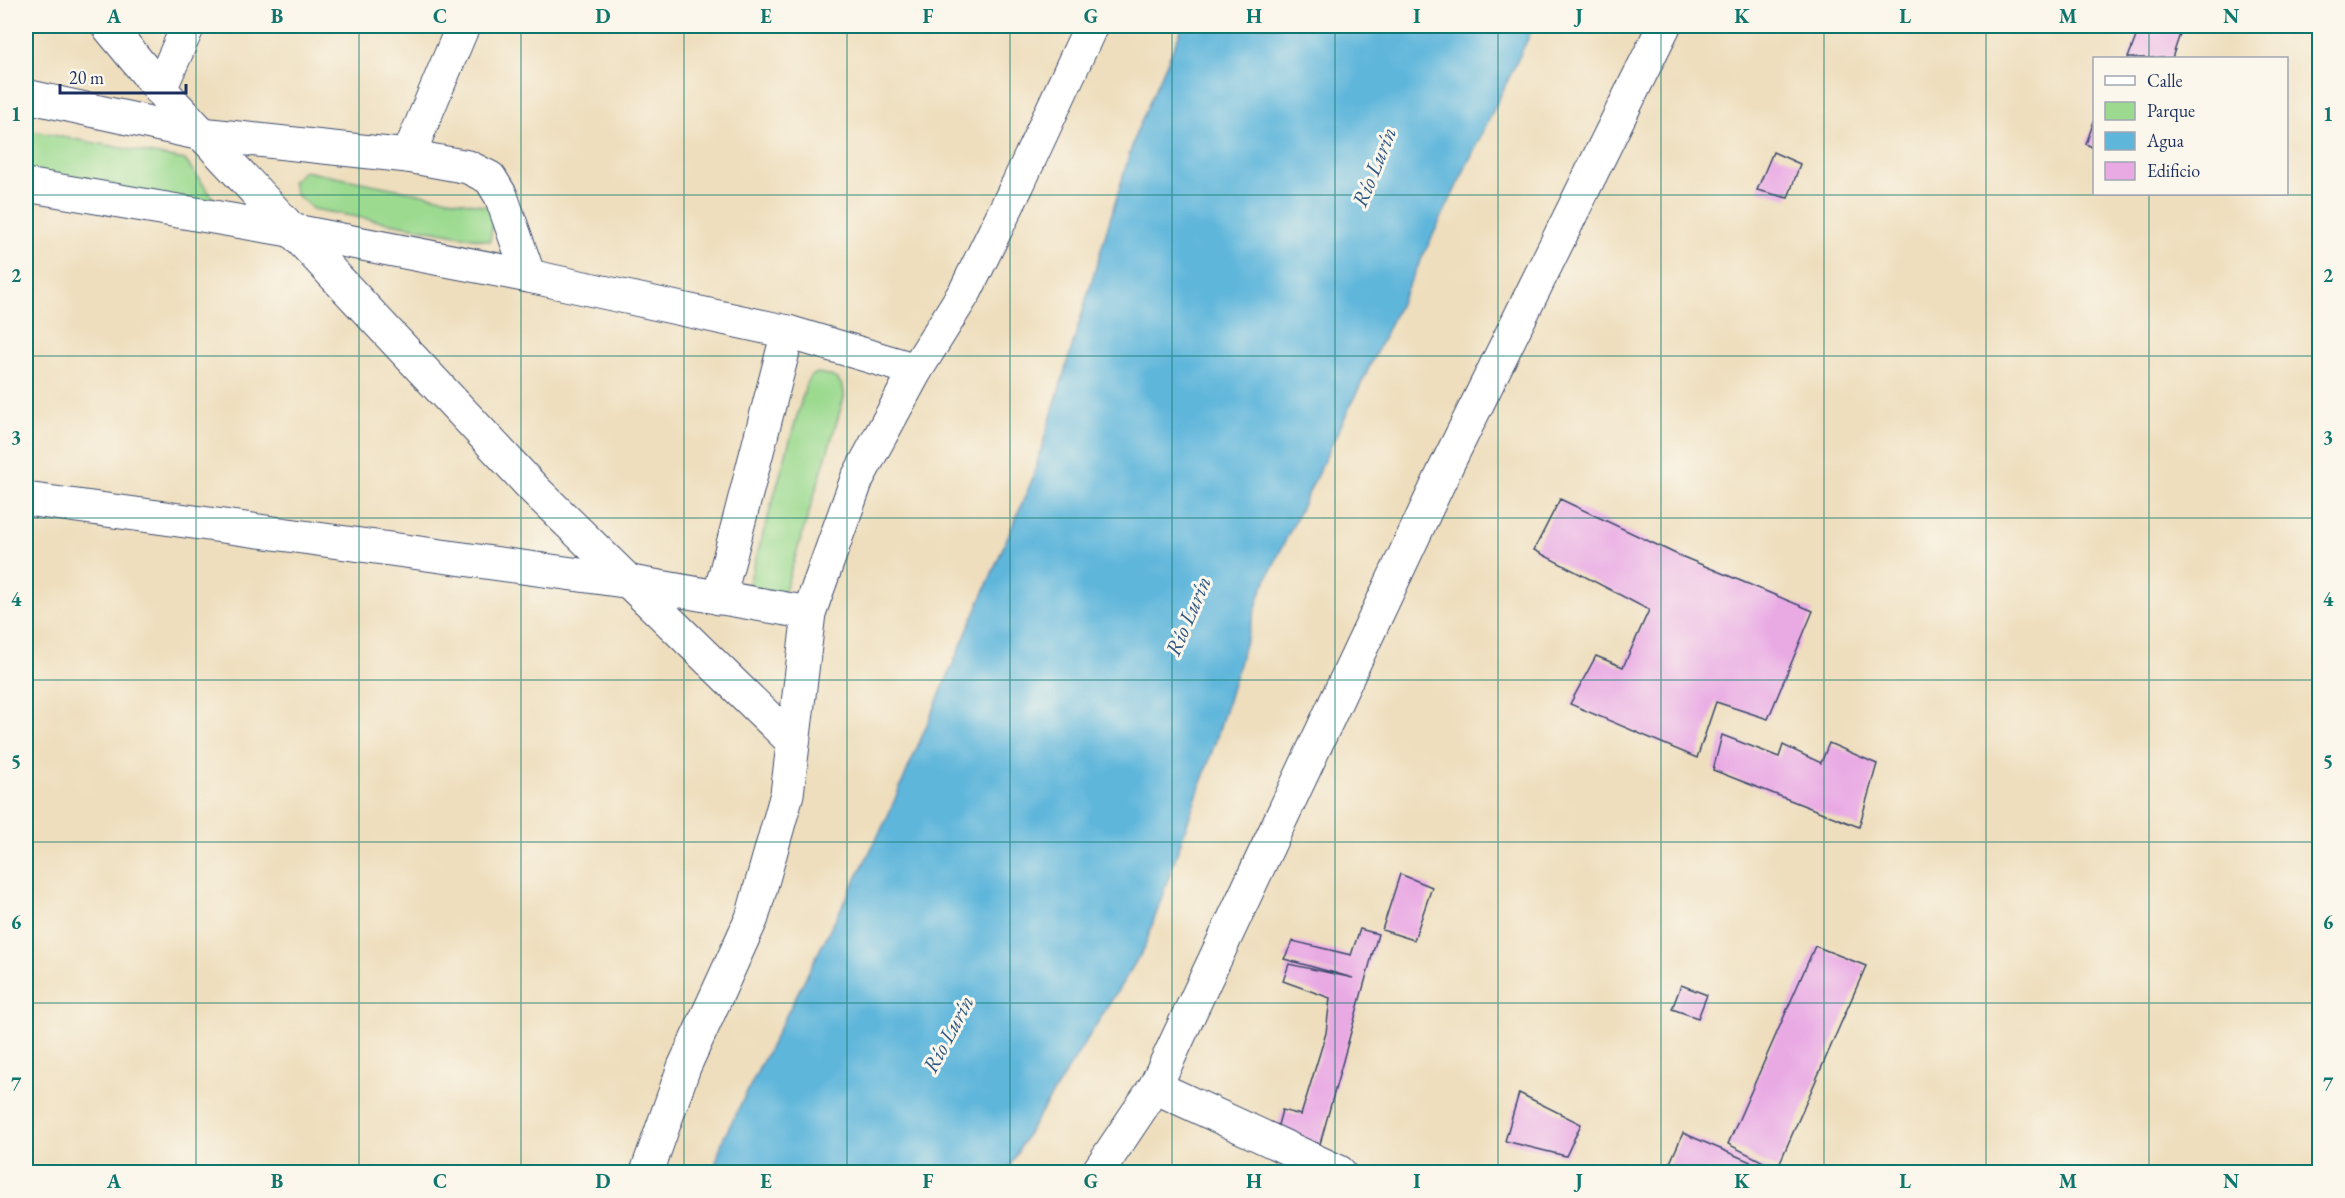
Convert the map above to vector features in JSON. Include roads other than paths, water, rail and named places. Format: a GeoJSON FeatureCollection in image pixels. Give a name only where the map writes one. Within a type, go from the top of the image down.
{"type":"FeatureCollection","features":[{"type":"Feature","properties":{"kind":"street"},"geometry":{"type":"LineString","coordinates":[[108,26],[201,134],[295,231],[536,491],[793,742]]}},
{"type":"Feature","properties":{"kind":"street"},"geometry":{"type":"LineString","coordinates":[[160,89],[188,26]]}},
{"type":"Feature","properties":{"kind":"street"},"geometry":{"type":"LineString","coordinates":[[408,156],[463,26]]}},
{"type":"Feature","properties":{"kind":"street"},"geometry":{"type":"LineString","coordinates":[[647,1173],[684,1066],[752,918],[787,794],[809,613],[856,479],[916,370],[966,290],[1091,26]]}},
{"type":"Feature","properties":{"kind":"street"},"geometry":{"type":"LineString","coordinates":[[1098,1173],[1155,1087],[1451,457],[1664,26]]}},
{"type":"Feature","properties":{"kind":"street"},"geometry":{"type":"LineString","coordinates":[[26,96],[201,134],[408,156],[468,167],[490,178],[501,196],[529,276]]}},
{"type":"Feature","properties":{"kind":"street"},"geometry":{"type":"LineString","coordinates":[[26,185],[295,231],[529,276],[788,332],[916,370]]}},
{"type":"Feature","properties":{"kind":"street"},"geometry":{"type":"LineString","coordinates":[[719,598],[788,332]]}},
{"type":"Feature","properties":{"kind":"street"},"geometry":{"type":"LineString","coordinates":[[26,499],[631,582],[809,613]]}},
{"type":"Feature","properties":{"kind":"street"},"geometry":{"type":"LineString","coordinates":[[1155,1087],[1340,1173]]}},
{"type":"Feature","properties":{"kind":"water","name":"Río Lurín"},"geometry":{"type":"Polygon","coordinates":[[[1183,26],[1534,26],[1261,591],[1216,740],[1144,949],[1026,1136],[1007,1172],[713,1172],[723,1139],[886,820],[1032,480],[1136,133],[1183,26]]]}}]}
